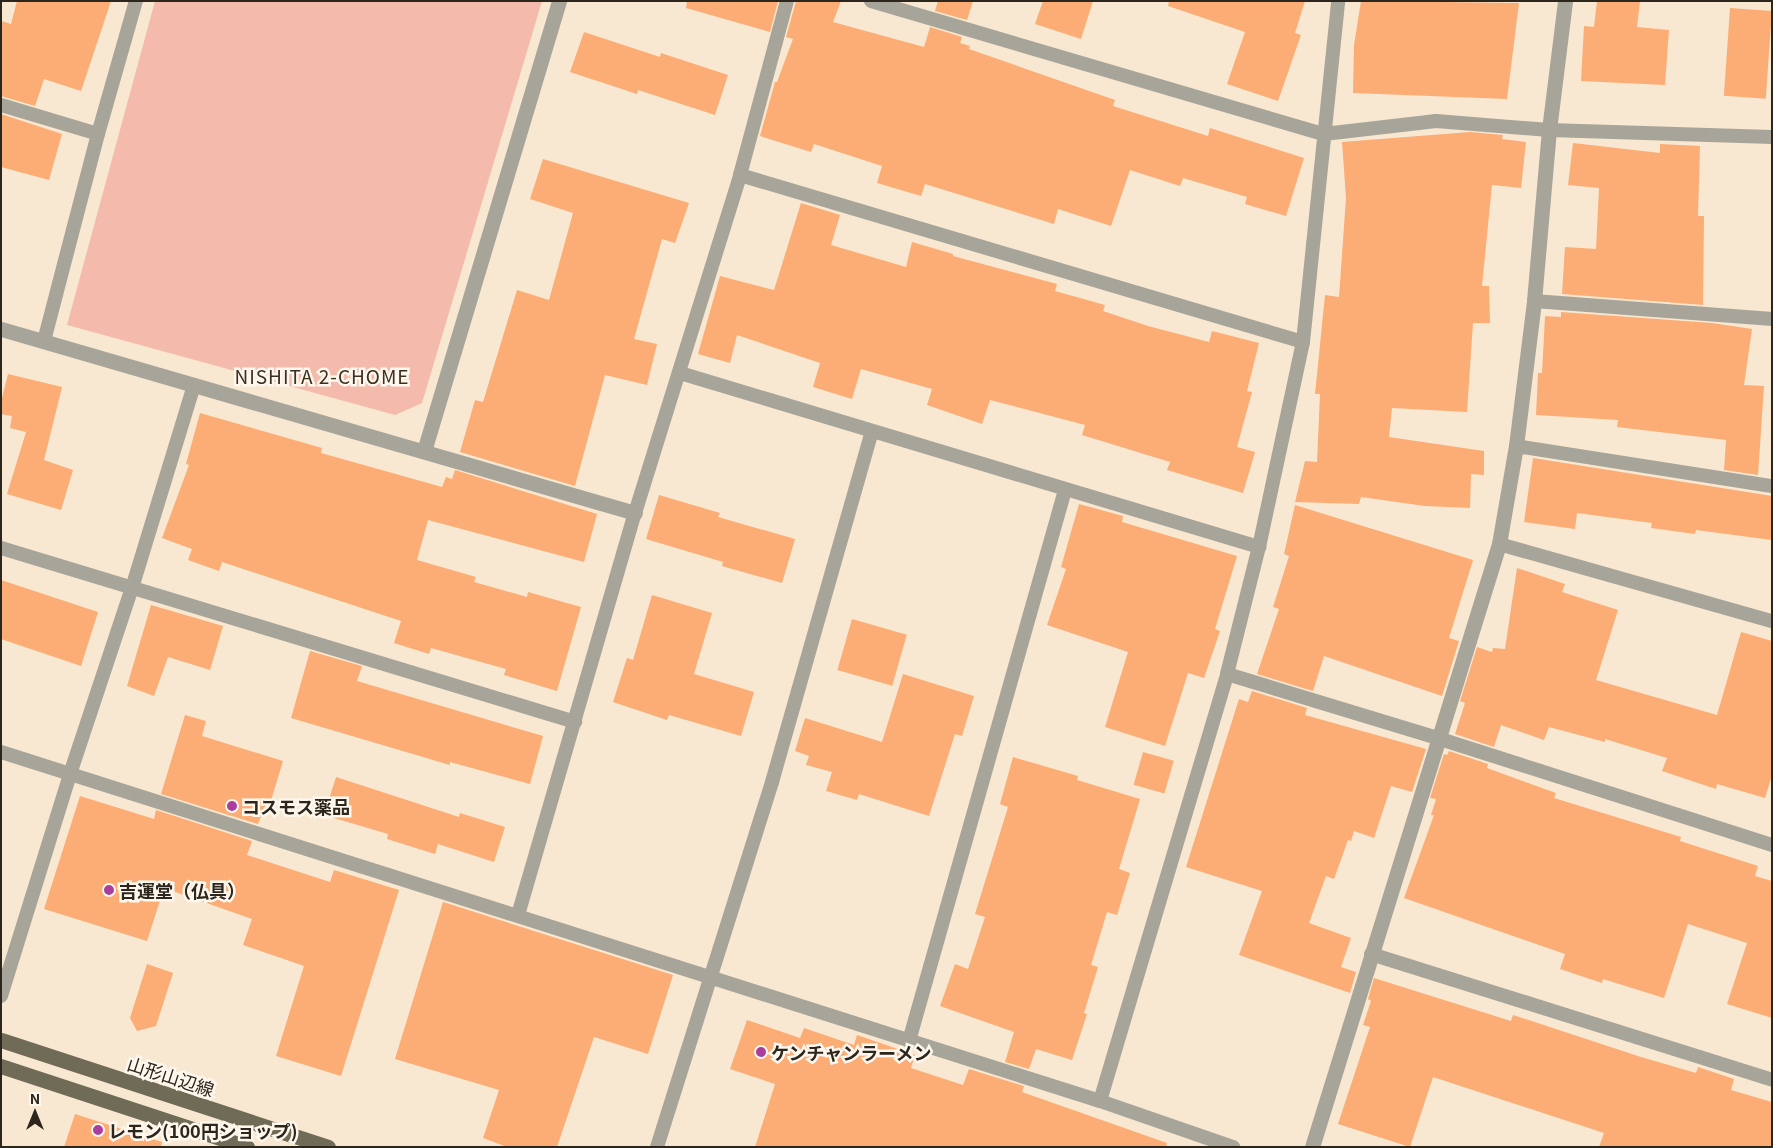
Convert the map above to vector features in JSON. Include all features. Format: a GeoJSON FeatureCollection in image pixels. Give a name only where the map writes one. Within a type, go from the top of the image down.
{"type":"FeatureCollection","features":[{"type":"Feature","properties":{"kind":"main road","name":"山形山辺線"},"geometry":{"type":"LineString","coordinates":[[1,1040],[328,1147]]}},
{"type":"Feature","properties":{"kind":"main road"},"geometry":{"type":"LineString","coordinates":[[1,1066],[247,1147]]}},
{"type":"Feature","properties":{"kind":"street"},"geometry":{"type":"LineString","coordinates":[[424,451],[559,1]]}},
{"type":"Feature","properties":{"kind":"street"},"geometry":{"type":"LineString","coordinates":[[1312,1147],[1499,544],[1516,446],[1534,301],[1549,130],[1565,1]]}},
{"type":"Feature","properties":{"kind":"street"},"geometry":{"type":"LineString","coordinates":[[1,329],[635,513]]}},
{"type":"Feature","properties":{"kind":"lane"},"geometry":{"type":"LineString","coordinates":[[44,341],[98,134],[136,1]]}},
{"type":"Feature","properties":{"kind":"lane"},"geometry":{"type":"LineString","coordinates":[[518,915],[576,722],[635,513],[740,175],[787,1]]}},
{"type":"Feature","properties":{"kind":"lane"},"geometry":{"type":"LineString","coordinates":[[871,1],[1324,134],[1436,121],[1549,130],[1772,137]]}},
{"type":"Feature","properties":{"kind":"lane"},"geometry":{"type":"LineString","coordinates":[[1100,1101],[1227,674],[1259,547],[1303,342],[1338,1]]}},
{"type":"Feature","properties":{"kind":"lane"},"geometry":{"type":"LineString","coordinates":[[1,105],[98,134]]}},
{"type":"Feature","properties":{"kind":"lane"},"geometry":{"type":"LineString","coordinates":[[740,175],[1303,342]]}},
{"type":"Feature","properties":{"kind":"lane"},"geometry":{"type":"LineString","coordinates":[[1534,301],[1772,319]]}},
{"type":"Feature","properties":{"kind":"lane"},"geometry":{"type":"LineString","coordinates":[[680,373],[1259,547]]}},
{"type":"Feature","properties":{"kind":"lane"},"geometry":{"type":"LineString","coordinates":[[1,996],[70,774],[132,588],[194,386]]}},
{"type":"Feature","properties":{"kind":"lane"},"geometry":{"type":"LineString","coordinates":[[657,1147],[772,782],[872,432]]}},
{"type":"Feature","properties":{"kind":"lane"},"geometry":{"type":"LineString","coordinates":[[1516,446],[1772,486]]}},
{"type":"Feature","properties":{"kind":"lane"},"geometry":{"type":"LineString","coordinates":[[909,1041],[1065,490]]}},
{"type":"Feature","properties":{"kind":"lane"},"geometry":{"type":"LineString","coordinates":[[1499,544],[1772,621]]}},
{"type":"Feature","properties":{"kind":"lane"},"geometry":{"type":"LineString","coordinates":[[1,548],[576,722]]}},
{"type":"Feature","properties":{"kind":"lane"},"geometry":{"type":"LineString","coordinates":[[1227,674],[1438,738],[1772,845]]}},
{"type":"Feature","properties":{"kind":"lane"},"geometry":{"type":"LineString","coordinates":[[1,752],[1100,1101],[1233,1147]]}},
{"type":"Feature","properties":{"kind":"lane"},"geometry":{"type":"LineString","coordinates":[[1371,954],[1772,1080]]}},
{"type":"Feature","properties":{"kind":"shaded area"},"geometry":{"type":"Polygon","coordinates":[[[155,1],[542,1],[422,403],[395,415],[67,325],[155,1]]]}},
{"type":"Feature","properties":{"kind":"building"},"geometry":{"type":"Polygon","coordinates":[[[17,1],[111,1],[81,91],[44,79],[35,106],[1,96],[1,21],[11,24],[17,1]]]}},
{"type":"Feature","properties":{"kind":"building"},"geometry":{"type":"Polygon","coordinates":[[[687,1],[778,1],[770,32],[686,8],[687,1]]]}},
{"type":"Feature","properties":{"kind":"building"},"geometry":{"type":"Polygon","coordinates":[[[796,1],[841,1],[833,22],[924,47],[930,27],[962,37],[960,43],[970,46],[969,49],[1115,100],[1113,106],[1208,136],[1210,128],[1304,158],[1286,216],[1245,204],[1247,197],[1183,178],[1180,186],[1130,170],[1111,226],[1058,209],[1054,224],[925,184],[921,196],[877,183],[882,166],[814,144],[811,152],[760,136],[775,82],[777,82],[793,39],[786,37],[796,1]]]}},
{"type":"Feature","properties":{"kind":"building"},"geometry":{"type":"Polygon","coordinates":[[[938,1],[973,1],[967,20],[935,11],[938,1]]]}},
{"type":"Feature","properties":{"kind":"building"},"geometry":{"type":"Polygon","coordinates":[[[1043,1],[1093,1],[1081,39],[1035,24],[1043,1]]]}},
{"type":"Feature","properties":{"kind":"building"},"geometry":{"type":"Polygon","coordinates":[[[1169,1],[1305,1],[1295,33],[1301,35],[1278,101],[1227,84],[1245,32],[1168,6],[1169,1]]]}},
{"type":"Feature","properties":{"kind":"building"},"geometry":{"type":"Polygon","coordinates":[[[1361,1],[1519,3],[1507,99],[1353,93],[1354,45],[1361,1]]]}},
{"type":"Feature","properties":{"kind":"building"},"geometry":{"type":"Polygon","coordinates":[[[1597,1],[1640,1],[1637,27],[1669,30],[1665,85],[1581,81],[1584,26],[1594,27],[1597,1]]]}},
{"type":"Feature","properties":{"kind":"building"},"geometry":{"type":"Polygon","coordinates":[[[1730,8],[1772,11],[1766,99],[1724,96],[1730,8]]]}},
{"type":"Feature","properties":{"kind":"building"},"geometry":{"type":"Polygon","coordinates":[[[584,32],[660,57],[661,53],[728,75],[715,115],[638,90],[637,94],[570,72],[584,32]]]}},
{"type":"Feature","properties":{"kind":"building"},"geometry":{"type":"Polygon","coordinates":[[[1,114],[62,134],[49,180],[1,167],[1,114]]]}},
{"type":"Feature","properties":{"kind":"building"},"geometry":{"type":"Polygon","coordinates":[[[1470,132],[1503,135],[1502,139],[1526,142],[1521,188],[1492,185],[1482,286],[1489,286],[1490,323],[1473,323],[1467,412],[1392,408],[1389,437],[1484,451],[1484,475],[1471,474],[1470,508],[1425,506],[1361,497],[1359,504],[1295,502],[1305,461],[1317,462],[1320,394],[1315,394],[1325,295],[1339,297],[1346,198],[1342,142],[1470,132]]]}},
{"type":"Feature","properties":{"kind":"building"},"geometry":{"type":"Polygon","coordinates":[[[1573,143],[1660,153],[1660,144],[1700,146],[1698,216],[1704,216],[1703,305],[1562,294],[1565,247],[1596,249],[1599,188],[1568,185],[1573,143]]]}},
{"type":"Feature","properties":{"kind":"building"},"geometry":{"type":"Polygon","coordinates":[[[543,159],[689,203],[675,243],[662,239],[634,339],[657,344],[647,385],[605,375],[575,486],[460,452],[475,400],[483,402],[517,290],[549,300],[573,213],[530,199],[543,159]]]}},
{"type":"Feature","properties":{"kind":"building"},"geometry":{"type":"Polygon","coordinates":[[[801,203],[840,215],[831,245],[906,267],[912,242],[953,254],[953,256],[1057,284],[1055,291],[1105,305],[1103,311],[1148,326],[1209,342],[1212,331],[1259,343],[1247,391],[1252,392],[1237,447],[1255,452],[1243,493],[1167,470],[1170,462],[1082,435],[1085,425],[990,400],[982,424],[927,405],[932,389],[861,369],[852,399],[813,387],[820,363],[737,335],[730,363],[698,354],[720,276],[774,290],[801,203]]]}},
{"type":"Feature","properties":{"kind":"building"},"geometry":{"type":"Polygon","coordinates":[[[1561,312],[1712,323],[1752,329],[1744,385],[1764,386],[1758,475],[1724,470],[1726,440],[1617,427],[1618,420],[1536,415],[1538,373],[1542,373],[1545,316],[1561,317],[1561,312]]]}},
{"type":"Feature","properties":{"kind":"building"},"geometry":{"type":"Polygon","coordinates":[[[8,374],[62,387],[44,460],[73,470],[61,510],[7,494],[26,432],[10,428],[12,416],[1,414],[1,402],[8,374]]]}},
{"type":"Feature","properties":{"kind":"building"},"geometry":{"type":"Polygon","coordinates":[[[200,413],[322,448],[321,453],[442,487],[446,477],[452,479],[455,470],[597,514],[584,562],[428,520],[417,560],[476,577],[474,582],[527,597],[528,592],[581,607],[557,691],[504,675],[506,669],[431,648],[429,654],[394,643],[401,621],[222,562],[219,571],[188,560],[192,549],[162,538],[189,465],[186,464],[200,413]]]}},
{"type":"Feature","properties":{"kind":"building"},"geometry":{"type":"Polygon","coordinates":[[[1533,458],[1772,496],[1772,540],[1696,530],[1695,534],[1651,528],[1652,523],[1577,513],[1575,529],[1524,522],[1533,458]]]}},
{"type":"Feature","properties":{"kind":"building"},"geometry":{"type":"Polygon","coordinates":[[[659,495],[720,513],[718,517],[795,539],[782,583],[722,566],[723,562],[646,539],[659,495]]]}},
{"type":"Feature","properties":{"kind":"building"},"geometry":{"type":"Polygon","coordinates":[[[1079,504],[1123,516],[1122,522],[1237,556],[1215,629],[1220,631],[1204,678],[1188,673],[1165,746],[1105,727],[1128,652],[1047,625],[1066,569],[1061,567],[1079,504]]]}},
{"type":"Feature","properties":{"kind":"building"},"geometry":{"type":"Polygon","coordinates":[[[1295,505],[1473,560],[1449,638],[1459,641],[1442,696],[1324,656],[1313,691],[1257,674],[1279,609],[1273,607],[1289,556],[1284,554],[1295,505]]]}},
{"type":"Feature","properties":{"kind":"building"},"geometry":{"type":"Polygon","coordinates":[[[1517,568],[1565,584],[1562,592],[1618,610],[1596,680],[1717,715],[1741,632],[1772,641],[1772,775],[1765,798],[1717,784],[1716,789],[1662,771],[1667,758],[1605,739],[1605,742],[1549,727],[1544,740],[1501,725],[1494,747],[1455,734],[1465,703],[1460,701],[1477,647],[1492,652],[1493,648],[1505,649],[1517,568]]]}},
{"type":"Feature","properties":{"kind":"building"},"geometry":{"type":"Polygon","coordinates":[[[1,580],[98,612],[81,666],[1,639],[1,580]]]}},
{"type":"Feature","properties":{"kind":"building"},"geometry":{"type":"Polygon","coordinates":[[[652,595],[712,613],[694,674],[754,692],[741,736],[669,715],[667,720],[613,702],[627,658],[633,660],[652,595]]]}},
{"type":"Feature","properties":{"kind":"building"},"geometry":{"type":"Polygon","coordinates":[[[151,605],[223,626],[210,670],[168,657],[154,696],[127,686],[151,605]]]}},
{"type":"Feature","properties":{"kind":"building"},"geometry":{"type":"Polygon","coordinates":[[[852,619],[907,635],[892,686],[837,670],[852,619]]]}},
{"type":"Feature","properties":{"kind":"building"},"geometry":{"type":"Polygon","coordinates":[[[310,651],[362,666],[357,681],[543,736],[530,784],[450,762],[450,765],[291,718],[310,651]]]}},
{"type":"Feature","properties":{"kind":"building"},"geometry":{"type":"Polygon","coordinates":[[[903,674],[974,696],[962,736],[955,734],[929,816],[859,794],[857,800],[826,791],[832,772],[806,765],[809,756],[795,751],[805,718],[882,742],[903,674]]]}},
{"type":"Feature","properties":{"kind":"building"},"geometry":{"type":"Polygon","coordinates":[[[1252,691],[1307,708],[1305,715],[1426,749],[1412,792],[1391,786],[1374,838],[1354,831],[1351,841],[1348,840],[1334,879],[1326,876],[1309,923],[1351,938],[1341,967],[1356,972],[1350,993],[1239,955],[1262,891],[1186,867],[1239,699],[1248,702],[1252,691]]]}},
{"type":"Feature","properties":{"kind":"building"},"geometry":{"type":"Polygon","coordinates":[[[185,715],[206,721],[202,736],[283,761],[269,807],[265,806],[258,824],[161,794],[185,715]]]}},
{"type":"Feature","properties":{"kind":"building"},"geometry":{"type":"Polygon","coordinates":[[[1449,751],[1488,764],[1487,768],[1556,793],[1554,798],[1681,837],[1680,841],[1758,866],[1755,876],[1772,881],[1772,1018],[1727,1004],[1747,943],[1688,924],[1664,998],[1603,979],[1602,983],[1560,969],[1565,954],[1404,898],[1434,815],[1431,815],[1436,799],[1430,798],[1444,754],[1447,755],[1449,751]]]}},
{"type":"Feature","properties":{"kind":"building"},"geometry":{"type":"Polygon","coordinates":[[[1143,752],[1174,761],[1164,794],[1134,785],[1143,752]]]}},
{"type":"Feature","properties":{"kind":"building"},"geometry":{"type":"Polygon","coordinates":[[[1013,757],[1078,776],[1077,780],[1140,799],[1119,869],[1130,873],[1117,915],[1107,912],[1091,965],[1098,967],[1084,1013],[1087,1014],[1072,1060],[1036,1049],[1029,1069],[1005,1062],[1014,1032],[940,1006],[955,964],[968,969],[985,917],[975,914],[1008,807],[1000,804],[1013,757]]]}},
{"type":"Feature","properties":{"kind":"building"},"geometry":{"type":"Polygon","coordinates":[[[336,777],[459,817],[460,813],[505,827],[494,862],[438,844],[435,854],[387,839],[388,834],[324,815],[336,777]]]}},
{"type":"Feature","properties":{"kind":"building"},"geometry":{"type":"Polygon","coordinates":[[[80,796],[154,819],[156,810],[252,841],[247,855],[330,882],[334,870],[399,890],[341,1076],[276,1056],[304,966],[243,945],[252,919],[164,888],[147,941],[44,909],[80,796]]]}},
{"type":"Feature","properties":{"kind":"building"},"geometry":{"type":"Polygon","coordinates":[[[443,902],[673,975],[648,1054],[594,1037],[557,1147],[507,1147],[483,1138],[499,1090],[395,1059],[443,902]]]}},
{"type":"Feature","properties":{"kind":"building"},"geometry":{"type":"Polygon","coordinates":[[[147,964],[173,973],[156,1026],[137,1031],[130,1018],[147,964]]]}},
{"type":"Feature","properties":{"kind":"building"},"geometry":{"type":"Polygon","coordinates":[[[1374,978],[1511,1021],[1513,1015],[1696,1073],[1698,1067],[1734,1079],[1731,1090],[1772,1102],[1772,1147],[1599,1147],[1604,1133],[1433,1077],[1410,1147],[1338,1124],[1370,1027],[1363,1025],[1371,1001],[1368,999],[1374,978]]]}},
{"type":"Feature","properties":{"kind":"building"},"geometry":{"type":"Polygon","coordinates":[[[747,1020],[800,1038],[804,1028],[854,1045],[857,1035],[915,1055],[911,1068],[963,1085],[969,1069],[1024,1086],[1022,1092],[1167,1143],[1166,1147],[755,1147],[775,1084],[730,1069],[747,1020]]]}},
{"type":"Feature","properties":{"kind":"building","name":"レモン(100円ショップ)"},"geometry":{"type":"Polygon","coordinates":[[[75,1114],[162,1142],[161,1147],[64,1147],[75,1114]]]}},
{"type":"Feature","properties":{"kind":"place","name":"コスモス薬品"},"geometry":{"type":"Point","coordinates":[232,806]}},
{"type":"Feature","properties":{"kind":"place","name":"吉運堂（仏具）"},"geometry":{"type":"Point","coordinates":[109,890]}},
{"type":"Feature","properties":{"kind":"place","name":"ケンチャンラーメン"},"geometry":{"type":"Point","coordinates":[761,1052]}},
{"type":"Feature","properties":{"kind":"place","name":"レモン(100円ショップ)"},"geometry":{"type":"Point","coordinates":[98,1130]}},
{"type":"Feature","properties":{"kind":"district","name":"NISHITA 2-CHOME"},"geometry":{"type":"Point","coordinates":[322,376]}}]}
